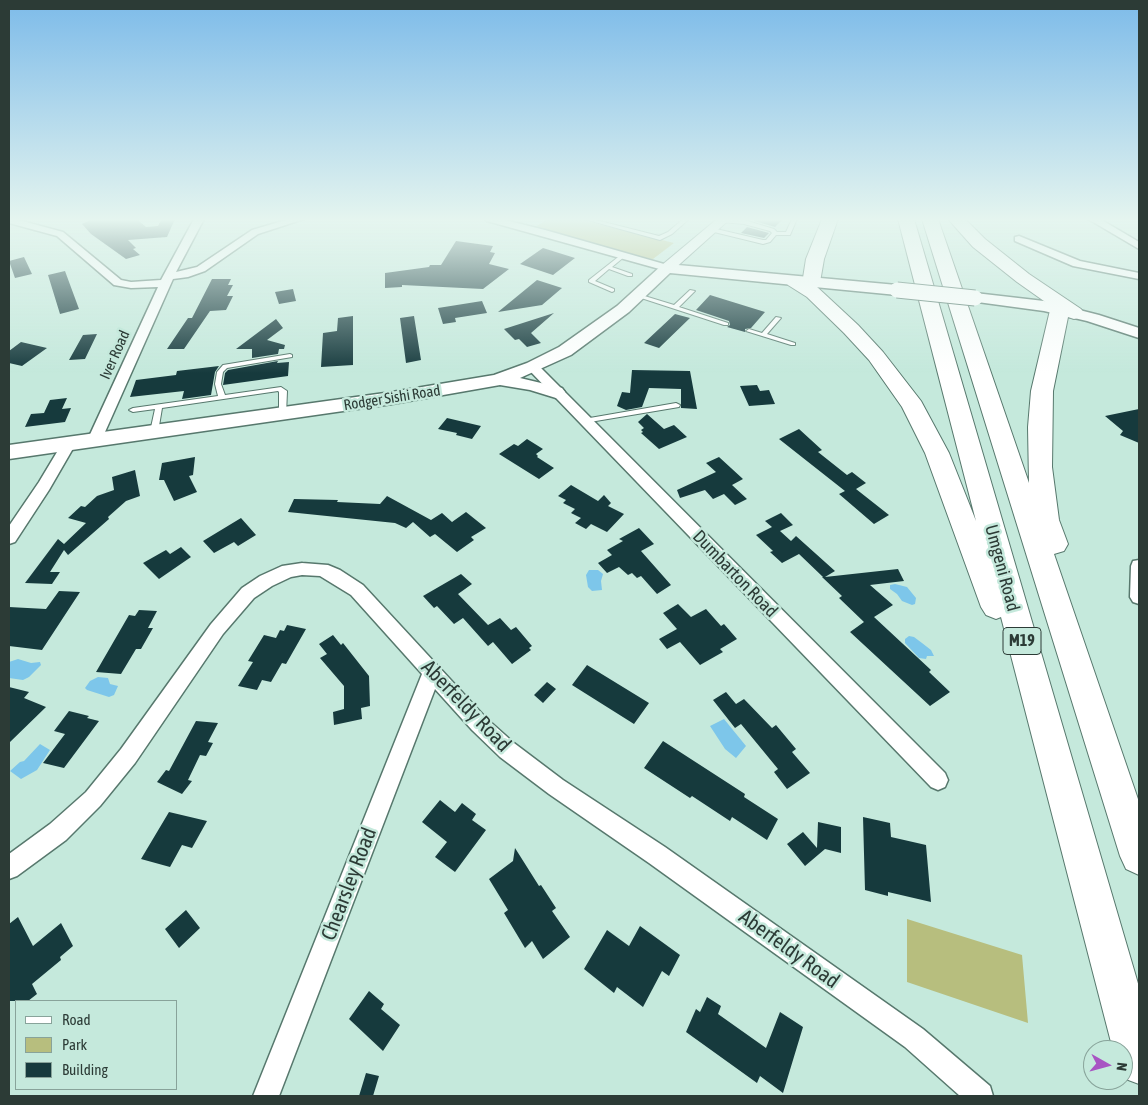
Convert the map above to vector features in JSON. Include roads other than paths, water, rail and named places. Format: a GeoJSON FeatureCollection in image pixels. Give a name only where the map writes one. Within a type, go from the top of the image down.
{"type":"FeatureCollection","features":[{"type":"Feature","properties":{"kind":"highway"},"geometry":{"type":"LineString","coordinates":[[808,271],[802,281],[830,294],[913,406],[937,453],[1059,775]]}},
{"type":"Feature","properties":{"kind":"highway","name":"Umgeni Road"},"geometry":{"type":"LineString","coordinates":[[920,271],[1139,1062]]}},
{"type":"Feature","properties":{"kind":"highway","name":"M19"},"geometry":{"type":"LineString","coordinates":[[947,271],[1139,856]]}},
{"type":"Feature","properties":{"kind":"highway"},"geometry":{"type":"LineString","coordinates":[[1014,271],[1059,309]]}},
{"type":"Feature","properties":{"kind":"highway"},"geometry":{"type":"LineString","coordinates":[[1023,278],[1038,295],[1059,309]]}},
{"type":"Feature","properties":{"kind":"highway"},"geometry":{"type":"LineString","coordinates":[[1059,309],[1042,391],[1040,467],[1046,520],[1120,758],[1139,830]]}},
{"type":"Feature","properties":{"kind":"main road","name":"Rodger Sishi Road"},"geometry":{"type":"LineString","coordinates":[[9,452],[283,414],[498,380],[533,367],[565,351],[610,319],[665,271]]}},
{"type":"Feature","properties":{"kind":"main road"},"geometry":{"type":"LineString","coordinates":[[694,271],[802,281]]}},
{"type":"Feature","properties":{"kind":"main road"},"geometry":{"type":"LineString","coordinates":[[830,294],[897,290],[975,298],[1059,309],[1139,333]]}},
{"type":"Feature","properties":{"kind":"main road"},"geometry":{"type":"LineString","coordinates":[[498,380],[532,385],[556,392]]}},
{"type":"Feature","properties":{"kind":"street"},"geometry":{"type":"LineString","coordinates":[[103,271],[118,283],[131,285],[167,279],[197,271]]}},
{"type":"Feature","properties":{"kind":"street","name":"Iver Road"},"geometry":{"type":"LineString","coordinates":[[94,441],[171,271]]}},
{"type":"Feature","properties":{"kind":"street"},"geometry":{"type":"LineString","coordinates":[[1111,271],[1139,276]]}},
{"type":"Feature","properties":{"kind":"street","name":"Dumbarton Road"},"geometry":{"type":"LineString","coordinates":[[533,367],[938,780]]}},
{"type":"Feature","properties":{"kind":"street"},"geometry":{"type":"LineString","coordinates":[[9,538],[44,486],[68,445]]}},
{"type":"Feature","properties":{"kind":"street"},"geometry":{"type":"LineString","coordinates":[[1139,566],[1139,597]]}},
{"type":"Feature","properties":{"kind":"street","name":"Aberfeldy Road"},"geometry":{"type":"LineString","coordinates":[[9,868],[58,832],[93,799],[128,756],[231,610],[248,594],[277,575],[288,571],[322,570],[357,590],[479,724],[514,755],[556,787],[657,855],[914,1038],[980,1096]]}},
{"type":"Feature","properties":{"kind":"street","name":"Chearsley Road"},"geometry":{"type":"LineString","coordinates":[[266,1096],[432,671]]}},
{"type":"Feature","properties":{"kind":"lane"},"geometry":{"type":"LineString","coordinates":[[604,271],[591,282],[612,290]]}},
{"type":"Feature","properties":{"kind":"lane"},"geometry":{"type":"LineString","coordinates":[[618,271],[630,275]]}},
{"type":"Feature","properties":{"kind":"lane"},"geometry":{"type":"LineString","coordinates":[[675,308],[692,291]]}},
{"type":"Feature","properties":{"kind":"lane"},"geometry":{"type":"LineString","coordinates":[[638,296],[726,324]]}},
{"type":"Feature","properties":{"kind":"lane"},"geometry":{"type":"LineString","coordinates":[[763,335],[778,318]]}},
{"type":"Feature","properties":{"kind":"lane"},"geometry":{"type":"LineString","coordinates":[[749,331],[793,344]]}},
{"type":"Feature","properties":{"kind":"lane"},"geometry":{"type":"LineString","coordinates":[[222,397],[218,384],[220,372],[225,366],[290,356]]}},
{"type":"Feature","properties":{"kind":"lane"},"geometry":{"type":"LineString","coordinates":[[133,410],[281,389],[283,392],[283,414]]}},
{"type":"Feature","properties":{"kind":"lane"},"geometry":{"type":"LineString","coordinates":[[584,421],[676,406]]}},
{"type":"Feature","properties":{"kind":"lane"},"geometry":{"type":"LineString","coordinates":[[154,432],[159,407]]}},
{"type":"Feature","properties":{"kind":"water"},"geometry":{"type":"Polygon","coordinates":[[[589,570],[598,570],[603,574],[601,581],[602,590],[592,591],[588,587],[586,575],[589,570]]]}},
{"type":"Feature","properties":{"kind":"water"},"geometry":{"type":"Polygon","coordinates":[[[895,584],[907,587],[916,598],[915,604],[912,605],[902,601],[890,589],[890,585],[895,584]]]}},
{"type":"Feature","properties":{"kind":"water"},"geometry":{"type":"Polygon","coordinates":[[[909,636],[914,637],[931,650],[934,656],[927,656],[926,659],[919,658],[905,643],[905,639],[909,636]]]}},
{"type":"Feature","properties":{"kind":"water"},"geometry":{"type":"Polygon","coordinates":[[[18,659],[31,663],[40,662],[41,665],[29,677],[23,680],[9,678],[9,662],[18,659]]]}},
{"type":"Feature","properties":{"kind":"water"},"geometry":{"type":"Polygon","coordinates":[[[98,677],[108,678],[110,684],[118,686],[114,695],[109,697],[85,688],[90,681],[98,677]]]}},
{"type":"Feature","properties":{"kind":"water"},"geometry":{"type":"Polygon","coordinates":[[[724,719],[746,746],[736,758],[725,749],[710,726],[724,719]]]}},
{"type":"Feature","properties":{"kind":"water"},"geometry":{"type":"Polygon","coordinates":[[[40,744],[50,750],[37,770],[21,779],[10,771],[20,762],[24,761],[40,744]]]}}]}
